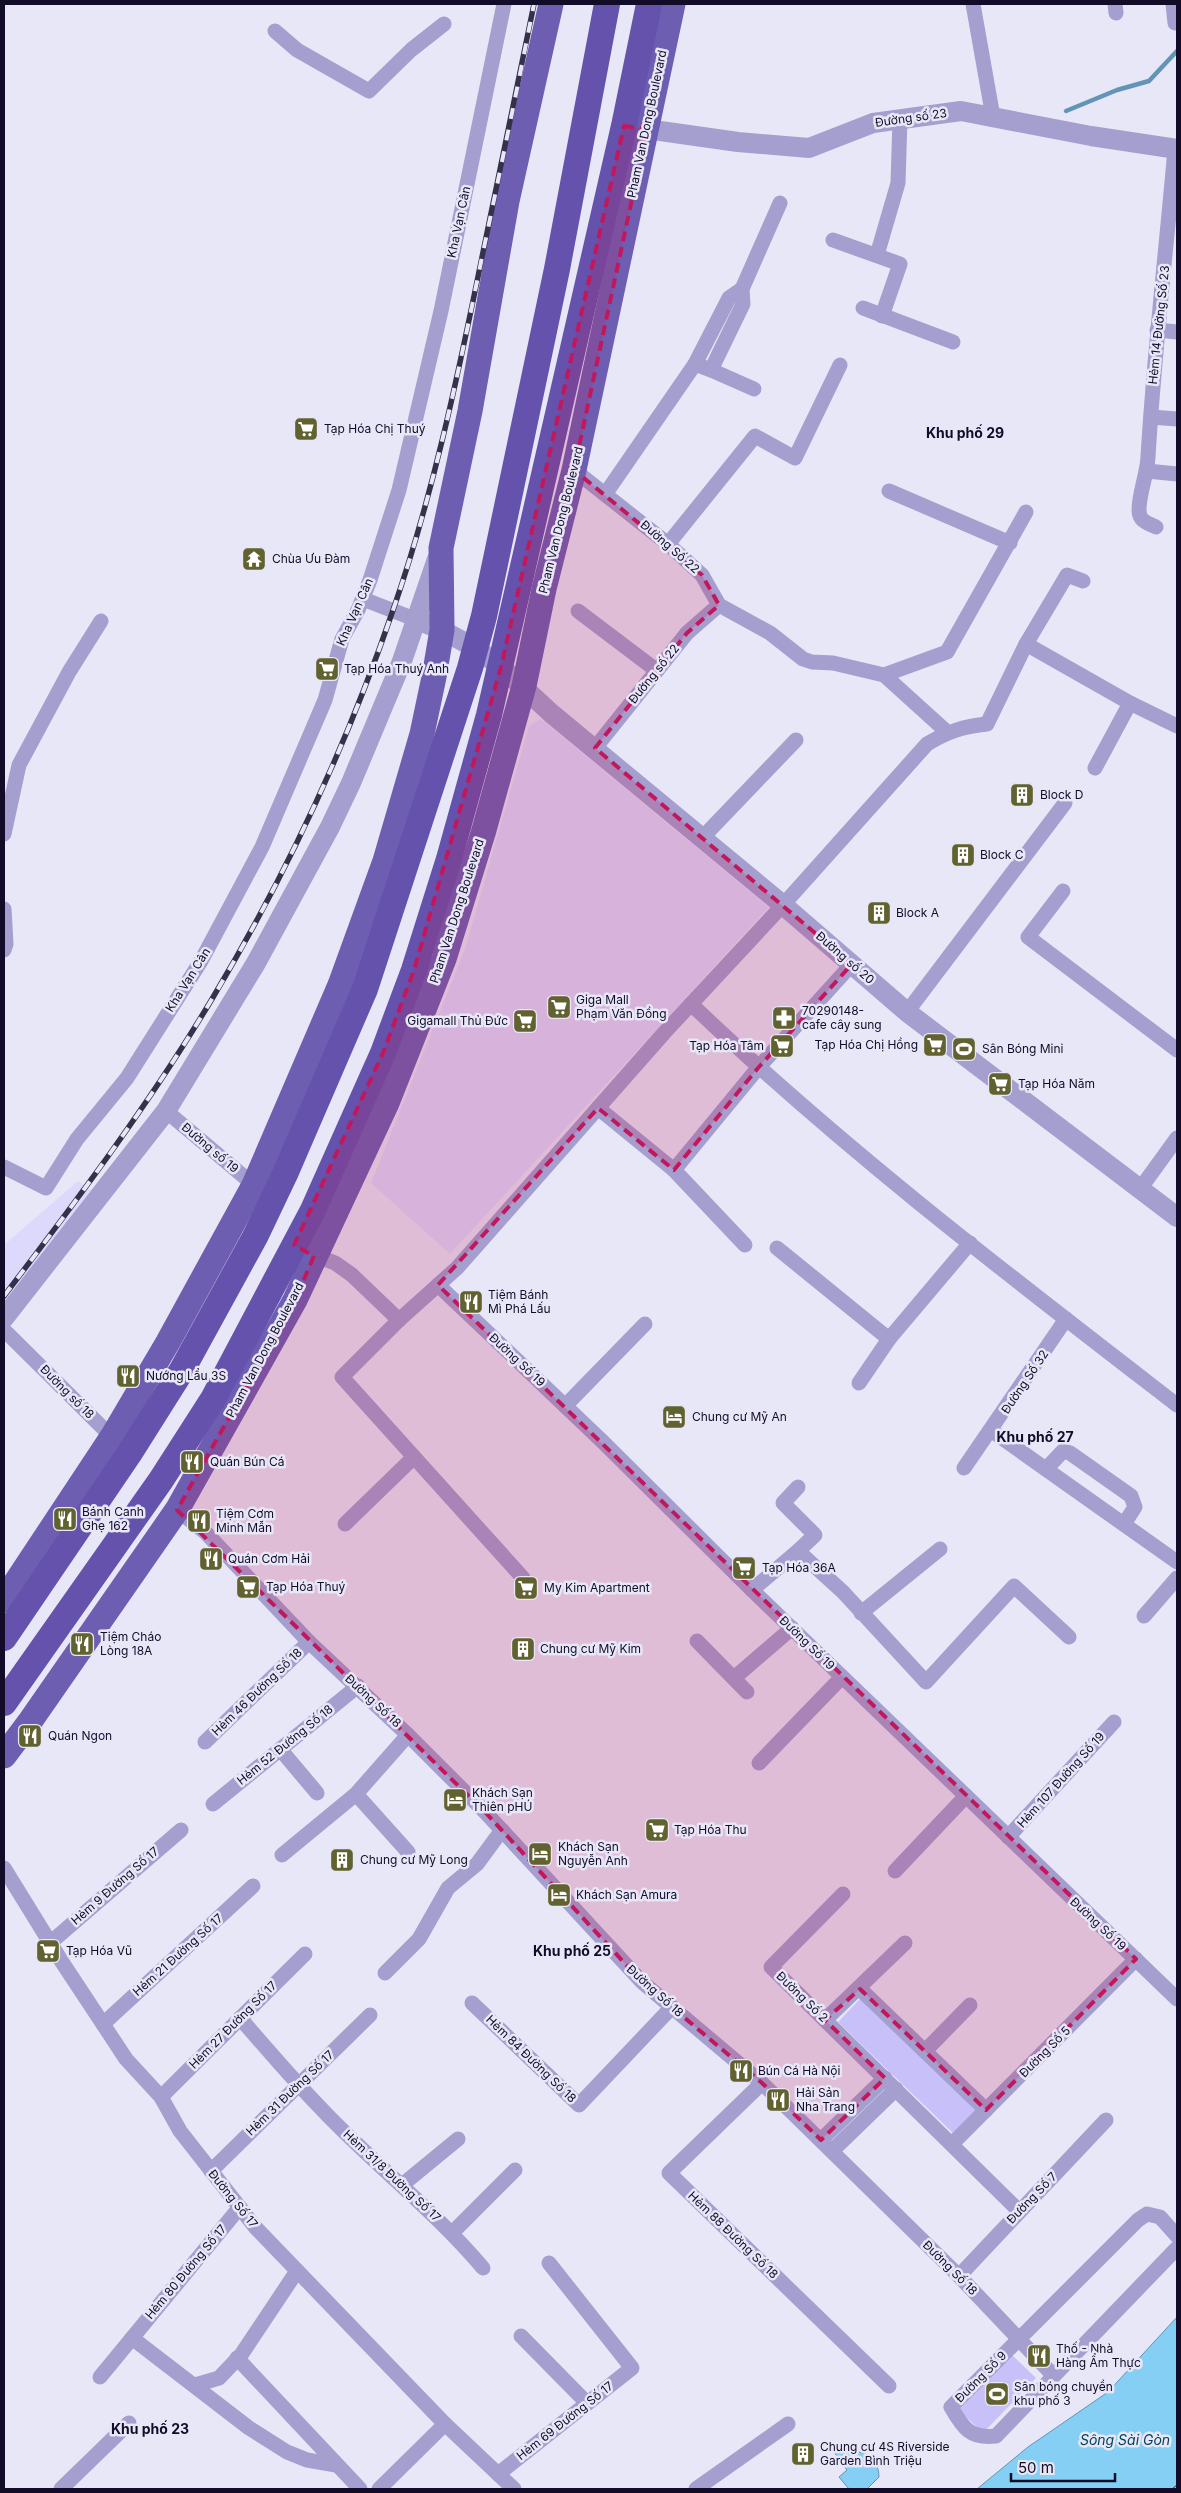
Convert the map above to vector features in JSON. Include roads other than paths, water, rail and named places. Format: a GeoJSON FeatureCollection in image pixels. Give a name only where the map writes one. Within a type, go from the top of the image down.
{"type":"FeatureCollection","features":[{"type":"Feature","properties":{"kind":"highway"},"geometry":{"type":"LineString","coordinates":[[4,1638],[120,1446],[182,1370],[256,1235],[346,1038],[368,980],[475,648],[492,584],[560,249],[607,4]]}},
{"type":"Feature","properties":{"kind":"highway","name":"Pham Van Dong Boulevard"},"geometry":{"type":"LineString","coordinates":[[4,1703],[162,1480],[304,1251],[313,1210],[383,1054],[414,970],[461,862],[501,667],[635,127],[649,4]]}},
{"type":"Feature","properties":{"kind":"main road"},"geometry":{"type":"LineString","coordinates":[[4,1600],[120,1446],[168,1342],[254,1186],[340,985],[385,861],[422,734],[442,630],[441,548],[470,412],[507,201],[551,4]]}},
{"type":"Feature","properties":{"kind":"main road","name":"Pham Van Dong Boulevard"},"geometry":{"type":"LineString","coordinates":[[461,862],[524,686],[544,589],[574,470],[612,284],[635,127],[673,4]]}},
{"type":"Feature","properties":{"kind":"main road","name":"Pham Van Dong Boulevard"},"geometry":{"type":"LineString","coordinates":[[4,1756],[177,1510],[295,1300],[304,1251]]}},
{"type":"Feature","properties":{"kind":"street","name":"Kha Vạn Cân"},"geometry":{"type":"LineString","coordinates":[[4,1167],[46,1188],[77,1138],[127,1078],[213,939],[262,847],[325,700],[342,638],[363,599],[403,471],[441,311],[504,4]]}},
{"type":"Feature","properties":{"kind":"street"},"geometry":{"type":"LineString","coordinates":[[973,4],[993,117]]}},
{"type":"Feature","properties":{"kind":"street"},"geometry":{"type":"LineString","coordinates":[[1173,4],[1175,23]]}},
{"type":"Feature","properties":{"kind":"street"},"geometry":{"type":"LineString","coordinates":[[274,31],[297,50],[369,91],[411,50],[444,24]]}},
{"type":"Feature","properties":{"kind":"street","name":"Đường số 23"},"geometry":{"type":"LineString","coordinates":[[635,127],[738,142],[809,148],[872,122],[961,111],[1091,136],[1176,149]]}},
{"type":"Feature","properties":{"kind":"street"},"geometry":{"type":"LineString","coordinates":[[877,255],[898,183],[900,119]]}},
{"type":"Feature","properties":{"kind":"street","name":"Hẻm 14 Đường Số 23"},"geometry":{"type":"LineString","coordinates":[[1156,527],[1143,522],[1138,509],[1147,471],[1157,330],[1172,246],[1176,149]]}},
{"type":"Feature","properties":{"kind":"street"},"geometry":{"type":"LineString","coordinates":[[711,370],[744,304],[742,289],[780,202]]}},
{"type":"Feature","properties":{"kind":"street"},"geometry":{"type":"LineString","coordinates":[[833,240],[900,264],[882,316]]}},
{"type":"Feature","properties":{"kind":"street"},"geometry":{"type":"LineString","coordinates":[[606,493],[695,364],[729,298],[742,289]]}},
{"type":"Feature","properties":{"kind":"street"},"geometry":{"type":"LineString","coordinates":[[863,308],[953,342]]}},
{"type":"Feature","properties":{"kind":"street"},"geometry":{"type":"LineString","coordinates":[[1157,330],[1177,332]]}},
{"type":"Feature","properties":{"kind":"street"},"geometry":{"type":"LineString","coordinates":[[695,364],[754,388]]}},
{"type":"Feature","properties":{"kind":"street"},"geometry":{"type":"LineString","coordinates":[[668,544],[756,436],[795,458],[840,365]]}},
{"type":"Feature","properties":{"kind":"street"},"geometry":{"type":"LineString","coordinates":[[1151,417],[1177,419]]}},
{"type":"Feature","properties":{"kind":"street","name":"Đường Số 22"},"geometry":{"type":"LineString","coordinates":[[574,470],[606,493],[702,575],[719,605]]}},
{"type":"Feature","properties":{"kind":"street"},"geometry":{"type":"LineString","coordinates":[[1147,471],[1177,474]]}},
{"type":"Feature","properties":{"kind":"street"},"geometry":{"type":"LineString","coordinates":[[889,491],[1010,543]]}},
{"type":"Feature","properties":{"kind":"street"},"geometry":{"type":"LineString","coordinates":[[884,675],[947,652],[1026,512]]}},
{"type":"Feature","properties":{"kind":"street"},"geometry":{"type":"LineString","coordinates":[[4,1318],[166,1111],[252,971],[330,827],[386,701],[417,620],[441,548]]}},
{"type":"Feature","properties":{"kind":"street"},"geometry":{"type":"LineString","coordinates":[[523,1578],[342,1377],[398,1320],[457,1268],[691,1004],[927,744],[948,732],[969,726],[987,724],[1026,644],[1067,575],[1083,581]]}},
{"type":"Feature","properties":{"kind":"street"},"geometry":{"type":"LineString","coordinates":[[363,599],[417,620]]}},
{"type":"Feature","properties":{"kind":"street"},"geometry":{"type":"LineString","coordinates":[[719,605],[770,633],[803,659],[812,662],[832,663],[884,675],[948,732]]}},
{"type":"Feature","properties":{"kind":"street","name":"Đường số 22"},"geometry":{"type":"LineString","coordinates":[[595,748],[687,633],[719,605]]}},
{"type":"Feature","properties":{"kind":"street"},"geometry":{"type":"LineString","coordinates":[[578,611],[656,670]]}},
{"type":"Feature","properties":{"kind":"street","name":"Đường số 20"},"geometry":{"type":"LineString","coordinates":[[417,620],[442,630],[475,648],[501,667],[524,686],[552,714],[783,904],[907,1012],[1177,1217]]}},
{"type":"Feature","properties":{"kind":"street"},"geometry":{"type":"LineString","coordinates":[[4,834],[19,765],[69,672],[101,621]]}},
{"type":"Feature","properties":{"kind":"street"},"geometry":{"type":"LineString","coordinates":[[1026,644],[1130,703],[1177,726]]}},
{"type":"Feature","properties":{"kind":"street"},"geometry":{"type":"LineString","coordinates":[[1095,768],[1130,703]]}},
{"type":"Feature","properties":{"kind":"street"},"geometry":{"type":"LineString","coordinates":[[703,837],[796,740]]}},
{"type":"Feature","properties":{"kind":"street"},"geometry":{"type":"LineString","coordinates":[[907,1012],[1065,803]]}},
{"type":"Feature","properties":{"kind":"street"},"geometry":{"type":"LineString","coordinates":[[1063,891],[1028,938],[1177,1050]]}},
{"type":"Feature","properties":{"kind":"street"},"geometry":{"type":"LineString","coordinates":[[4,910],[6,944],[4,950]]}},
{"type":"Feature","properties":{"kind":"street"},"geometry":{"type":"LineString","coordinates":[[674,1170],[758,1068],[852,964]]}},
{"type":"Feature","properties":{"kind":"street"},"geometry":{"type":"LineString","coordinates":[[691,1004],[758,1068],[970,1243],[1177,1405]]}},
{"type":"Feature","properties":{"kind":"street"},"geometry":{"type":"LineString","coordinates":[[598,1108],[674,1170],[745,1245]]}},
{"type":"Feature","properties":{"kind":"street","name":"Đường số 19"},"geometry":{"type":"LineString","coordinates":[[166,1111],[254,1186]]}},
{"type":"Feature","properties":{"kind":"street"},"geometry":{"type":"LineString","coordinates":[[1140,1189],[1177,1138]]}},
{"type":"Feature","properties":{"kind":"street"},"geometry":{"type":"LineString","coordinates":[[859,1383],[889,1339],[970,1243]]}},
{"type":"Feature","properties":{"kind":"street"},"geometry":{"type":"LineString","coordinates":[[777,1248],[889,1339]]}},
{"type":"Feature","properties":{"kind":"street"},"geometry":{"type":"LineString","coordinates":[[304,1251],[335,1263],[352,1275],[398,1320]]}},
{"type":"Feature","properties":{"kind":"street","name":"Đường Số 19"},"geometry":{"type":"LineString","coordinates":[[438,1285],[1177,1999]]}},
{"type":"Feature","properties":{"kind":"street","name":"Đường Số 32"},"geometry":{"type":"LineString","coordinates":[[964,1468],[992,1431],[1066,1320]]}},
{"type":"Feature","properties":{"kind":"street"},"geometry":{"type":"LineString","coordinates":[[565,1406],[646,1324]]}},
{"type":"Feature","properties":{"kind":"street","name":"Đường số 18"},"geometry":{"type":"LineString","coordinates":[[4,1330],[120,1446]]}},
{"type":"Feature","properties":{"kind":"street"},"geometry":{"type":"LineString","coordinates":[[992,1431],[1177,1562]]}},
{"type":"Feature","properties":{"kind":"street"},"geometry":{"type":"LineString","coordinates":[[1046,1469],[1063,1451],[1070,1453],[1131,1496],[1135,1507],[1124,1524]]}},
{"type":"Feature","properties":{"kind":"street"},"geometry":{"type":"LineString","coordinates":[[346,1524],[414,1457]]}},
{"type":"Feature","properties":{"kind":"street"},"geometry":{"type":"LineString","coordinates":[[752,1590],[815,1535],[783,1503],[798,1487]]}},
{"type":"Feature","properties":{"kind":"street","name":"Đường Số 18"},"geometry":{"type":"LineString","coordinates":[[177,1510],[205,1532],[309,1642],[358,1686],[502,1830],[642,1982],[762,2084],[821,2140],[959,2276],[1053,2375]]}},
{"type":"Feature","properties":{"kind":"street"},"geometry":{"type":"LineString","coordinates":[[862,1613],[940,1549]]}},
{"type":"Feature","properties":{"kind":"street"},"geometry":{"type":"LineString","coordinates":[[798,1551],[843,1592],[926,1682],[1014,1586],[1068,1637]]}},
{"type":"Feature","properties":{"kind":"street"},"geometry":{"type":"LineString","coordinates":[[1144,1616],[1177,1578]]}},
{"type":"Feature","properties":{"kind":"street"},"geometry":{"type":"LineString","coordinates":[[734,1678],[792,1628]]}},
{"type":"Feature","properties":{"kind":"street"},"geometry":{"type":"LineString","coordinates":[[697,1641],[747,1692]]}},
{"type":"Feature","properties":{"kind":"street","name":"Hẻm 46 Đường Số 18"},"geometry":{"type":"LineString","coordinates":[[205,1742],[309,1642]]}},
{"type":"Feature","properties":{"kind":"street"},"geometry":{"type":"LineString","coordinates":[[758,1763],[842,1677]]}},
{"type":"Feature","properties":{"kind":"street","name":"Hẻm 52 Đường Số 18"},"geometry":{"type":"LineString","coordinates":[[213,1804],[358,1686]]}},
{"type":"Feature","properties":{"kind":"street","name":"Hẻm 107 Đường Số 19"},"geometry":{"type":"LineString","coordinates":[[1008,1837],[1114,1722]]}},
{"type":"Feature","properties":{"kind":"street"},"geometry":{"type":"LineString","coordinates":[[282,1855],[356,1794],[408,1735]]}},
{"type":"Feature","properties":{"kind":"street"},"geometry":{"type":"LineString","coordinates":[[280,1749],[317,1793]]}},
{"type":"Feature","properties":{"kind":"street"},"geometry":{"type":"LineString","coordinates":[[356,1794],[408,1852]]}},
{"type":"Feature","properties":{"kind":"street"},"geometry":{"type":"LineString","coordinates":[[895,1871],[966,1796]]}},
{"type":"Feature","properties":{"kind":"street","name":"Hẻm 9 Đường Số 17"},"geometry":{"type":"LineString","coordinates":[[50,1943],[181,1830]]}},
{"type":"Feature","properties":{"kind":"street"},"geometry":{"type":"LineString","coordinates":[[386,1973],[419,1939],[448,1888],[477,1864],[502,1830]]}},
{"type":"Feature","properties":{"kind":"street","name":"Đường Số 17"},"geometry":{"type":"LineString","coordinates":[[4,1868],[50,1943],[126,2059],[161,2097],[180,2132],[240,2207],[297,2271],[445,2424],[514,2489]]}},
{"type":"Feature","properties":{"kind":"street","name":"Hẻm 21 Đường Số 17"},"geometry":{"type":"LineString","coordinates":[[103,2024],[253,1886]]}},
{"type":"Feature","properties":{"kind":"street","name":"Đường Số 2"},"geometry":{"type":"LineString","coordinates":[[843,1894],[771,1967],[1019,2211]]}},
{"type":"Feature","properties":{"kind":"street"},"geometry":{"type":"LineString","coordinates":[[825,2020],[860,1989],[905,1943]]}},
{"type":"Feature","properties":{"kind":"street","name":"Hẻm 27 Đường Số 17"},"geometry":{"type":"LineString","coordinates":[[161,2097],[305,1954]]}},
{"type":"Feature","properties":{"kind":"street","name":"Đường Số 5"},"geometry":{"type":"LineString","coordinates":[[953,2144],[1136,1960]]}},
{"type":"Feature","properties":{"kind":"street"},"geometry":{"type":"LineString","coordinates":[[860,1989],[986,2110]]}},
{"type":"Feature","properties":{"kind":"street","name":"Hẻm 84 Đường Số 18"},"geometry":{"type":"LineString","coordinates":[[472,2003],[579,2105],[672,2007]]}},
{"type":"Feature","properties":{"kind":"street"},"geometry":{"type":"LineString","coordinates":[[925,2051],[970,2005]]}},
{"type":"Feature","properties":{"kind":"street","name":"Hẻm 31 Đường Số 17"},"geometry":{"type":"LineString","coordinates":[[211,2171],[370,2015]]}},
{"type":"Feature","properties":{"kind":"street","name":"Hẻm 31/8 Đường Số 17"},"geometry":{"type":"LineString","coordinates":[[240,2018],[297,2085],[453,2232],[483,2268]]}},
{"type":"Feature","properties":{"kind":"street","name":"Hẻm 88 Đường Số 18"},"geometry":{"type":"LineString","coordinates":[[762,2084],[669,2174],[889,2386]]}},
{"type":"Feature","properties":{"kind":"street"},"geometry":{"type":"LineString","coordinates":[[821,2140],[891,2084]]}},
{"type":"Feature","properties":{"kind":"street"},"geometry":{"type":"LineString","coordinates":[[832,2151],[891,2084]]}},
{"type":"Feature","properties":{"kind":"street","name":"Đường Số 7"},"geometry":{"type":"LineString","coordinates":[[959,2276],[1106,2120]]}},
{"type":"Feature","properties":{"kind":"street"},"geometry":{"type":"LineString","coordinates":[[402,2185],[458,2140]]}},
{"type":"Feature","properties":{"kind":"street"},"geometry":{"type":"LineString","coordinates":[[453,2232],[514,2170]]}},
{"type":"Feature","properties":{"kind":"street","name":"Hẻm 80 Đường Số 17"},"geometry":{"type":"LineString","coordinates":[[100,2377],[240,2207]]}},
{"type":"Feature","properties":{"kind":"street","name":"Đường Số 9"},"geometry":{"type":"LineString","coordinates":[[1177,2236],[1160,2217],[1147,2214],[1138,2220],[951,2407],[968,2432],[982,2437],[996,2436],[1177,2248]]}},
{"type":"Feature","properties":{"kind":"street","name":"Hẻm 69 Đường Số 17"},"geometry":{"type":"LineString","coordinates":[[498,2474],[632,2368],[548,2264]]}},
{"type":"Feature","properties":{"kind":"street"},"geometry":{"type":"LineString","coordinates":[[195,2385],[219,2378],[237,2358],[297,2271]]}},
{"type":"Feature","properties":{"kind":"street"},"geometry":{"type":"LineString","coordinates":[[521,2336],[587,2403]]}},
{"type":"Feature","properties":{"kind":"street"},"geometry":{"type":"LineString","coordinates":[[132,2338],[249,2428],[287,2452],[307,2460],[336,2465]]}},
{"type":"Feature","properties":{"kind":"street"},"geometry":{"type":"LineString","coordinates":[[237,2358],[360,2489]]}},
{"type":"Feature","properties":{"kind":"street"},"geometry":{"type":"LineString","coordinates":[[62,2489],[129,2423]]}},
{"type":"Feature","properties":{"kind":"street"},"geometry":{"type":"LineString","coordinates":[[379,2489],[445,2424]]}},
{"type":"Feature","properties":{"kind":"street"},"geometry":{"type":"LineString","coordinates":[[696,2489],[788,2424]]}},
{"type":"Feature","properties":{"kind":"water","name":"Sông Sài Gòn"},"geometry":{"type":"Polygon","coordinates":[[[1177,2317],[1177,2489],[977,2489],[1028,2447],[1108,2392],[1177,2317]]]}},
{"type":"Feature","properties":{"kind":"water"},"geometry":{"type":"Polygon","coordinates":[[[839,2442],[845,2451],[864,2453],[873,2459],[876,2464],[879,2477],[867,2489],[849,2489],[839,2477],[847,2470],[831,2448],[839,2442]]]}},
{"type":"Feature","properties":{"kind":"waterway"},"geometry":{"type":"LineString","coordinates":[[1066,111],[1117,90],[1149,81],[1177,51]]}},
{"type":"Feature","properties":{"kind":"railway"},"geometry":{"type":"LineString","coordinates":[[4,1296],[86,1187],[164,1076],[212,999],[289,859],[355,713],[406,570],[443,439],[463,351],[534,4]]}},
{"type":"Feature","properties":{"kind":"place","name":"Tạp Hóa Chị Thuý"},"geometry":{"type":"Point","coordinates":[306,429]}},
{"type":"Feature","properties":{"kind":"place","name":"Chùa Ưu Đàm"},"geometry":{"type":"Point","coordinates":[254,559]}},
{"type":"Feature","properties":{"kind":"place","name":"Tạp Hóa Thuý Anh"},"geometry":{"type":"Point","coordinates":[327,669]}},
{"type":"Feature","properties":{"kind":"place","name":"Block D"},"geometry":{"type":"Point","coordinates":[1022,795]}},
{"type":"Feature","properties":{"kind":"place","name":"Block C"},"geometry":{"type":"Point","coordinates":[963,855]}},
{"type":"Feature","properties":{"kind":"place","name":"Block A"},"geometry":{"type":"Point","coordinates":[879,913]}},
{"type":"Feature","properties":{"kind":"place","name":"Giga Mall Phạm Văn Đồng"},"geometry":{"type":"Point","coordinates":[559,1007]}},
{"type":"Feature","properties":{"kind":"place","name":"70290148- cafe cây sung"},"geometry":{"type":"Point","coordinates":[784,1018]}},
{"type":"Feature","properties":{"kind":"place","name":"Gigamall Thủ Đức"},"geometry":{"type":"Point","coordinates":[525,1021]}},
{"type":"Feature","properties":{"kind":"place","name":"Tạp Hóa Chị Hồng"},"geometry":{"type":"Point","coordinates":[935,1045]}},
{"type":"Feature","properties":{"kind":"place","name":"Tạp Hóa Tâm"},"geometry":{"type":"Point","coordinates":[782,1046]}},
{"type":"Feature","properties":{"kind":"place","name":"Sân Bóng Mini"},"geometry":{"type":"Point","coordinates":[964,1049]}},
{"type":"Feature","properties":{"kind":"place","name":"Tạp Hóa Năm"},"geometry":{"type":"Point","coordinates":[1000,1084]}},
{"type":"Feature","properties":{"kind":"place","name":"Tiệm Bánh Mì Phá Lấu"},"geometry":{"type":"Point","coordinates":[471,1302]}},
{"type":"Feature","properties":{"kind":"place","name":"Nướng Lẩu 3S"},"geometry":{"type":"Point","coordinates":[128,1376]}},
{"type":"Feature","properties":{"kind":"place","name":"Chung cư Mỹ An"},"geometry":{"type":"Point","coordinates":[674,1417]}},
{"type":"Feature","properties":{"kind":"place","name":"Quán Bún Cá"},"geometry":{"type":"Point","coordinates":[192,1462]}},
{"type":"Feature","properties":{"kind":"place","name":"Bánh Canh Ghẹ 162"},"geometry":{"type":"Point","coordinates":[65,1519]}},
{"type":"Feature","properties":{"kind":"place","name":"Tiệm Cơm Minh Mẫn"},"geometry":{"type":"Point","coordinates":[199,1521]}},
{"type":"Feature","properties":{"kind":"place","name":"Quán Cơm Hải"},"geometry":{"type":"Point","coordinates":[211,1559]}},
{"type":"Feature","properties":{"kind":"place","name":"Tạp Hóa 36A"},"geometry":{"type":"Point","coordinates":[744,1568]}},
{"type":"Feature","properties":{"kind":"place","name":"Tạp Hóa Thuý"},"geometry":{"type":"Point","coordinates":[248,1587]}},
{"type":"Feature","properties":{"kind":"place","name":"My Kim Apartment"},"geometry":{"type":"Point","coordinates":[526,1588]}},
{"type":"Feature","properties":{"kind":"place","name":"Tiệm Cháo Lòng 18A"},"geometry":{"type":"Point","coordinates":[82,1644]}},
{"type":"Feature","properties":{"kind":"place","name":"Chung cư Mỹ Kim"},"geometry":{"type":"Point","coordinates":[523,1649]}},
{"type":"Feature","properties":{"kind":"place","name":"Quán Ngon"},"geometry":{"type":"Point","coordinates":[30,1736]}},
{"type":"Feature","properties":{"kind":"place","name":"Khách Sạn Thiên pHÚ"},"geometry":{"type":"Point","coordinates":[455,1800]}},
{"type":"Feature","properties":{"kind":"place","name":"Tạp Hóa Thu"},"geometry":{"type":"Point","coordinates":[657,1830]}},
{"type":"Feature","properties":{"kind":"place","name":"Khách Sạn Nguyễn Anh"},"geometry":{"type":"Point","coordinates":[540,1854]}},
{"type":"Feature","properties":{"kind":"place","name":"Chung cư Mỹ Long"},"geometry":{"type":"Point","coordinates":[342,1860]}},
{"type":"Feature","properties":{"kind":"place","name":"Khách Sạn Amura"},"geometry":{"type":"Point","coordinates":[559,1895]}},
{"type":"Feature","properties":{"kind":"place","name":"Tạp Hóa Vũ"},"geometry":{"type":"Point","coordinates":[48,1951]}},
{"type":"Feature","properties":{"kind":"place","name":"Bún Cá Hà Nội"},"geometry":{"type":"Point","coordinates":[741,2071]}},
{"type":"Feature","properties":{"kind":"place","name":"Hải Sản Nha Trang"},"geometry":{"type":"Point","coordinates":[778,2100]}},
{"type":"Feature","properties":{"kind":"place","name":"Thố - Nhà Hàng Ẩm Thực"},"geometry":{"type":"Point","coordinates":[1039,2356]}},
{"type":"Feature","properties":{"kind":"place","name":"Sân bóng chuyền khu phố 3"},"geometry":{"type":"Point","coordinates":[997,2394]}},
{"type":"Feature","properties":{"kind":"place","name":"Chung cư 4S Riverside Garden Bình Triệu"},"geometry":{"type":"Point","coordinates":[803,2454]}},
{"type":"Feature","properties":{"kind":"district","name":"Khu phố 29"},"geometry":{"type":"Point","coordinates":[965,433]}},
{"type":"Feature","properties":{"kind":"district","name":"Khu phố 27"},"geometry":{"type":"Point","coordinates":[1035,1437]}},
{"type":"Feature","properties":{"kind":"district","name":"Khu phố 25"},"geometry":{"type":"Point","coordinates":[572,1951]}},
{"type":"Feature","properties":{"kind":"district","name":"Khu phố 23"},"geometry":{"type":"Point","coordinates":[150,2429]}}]}
